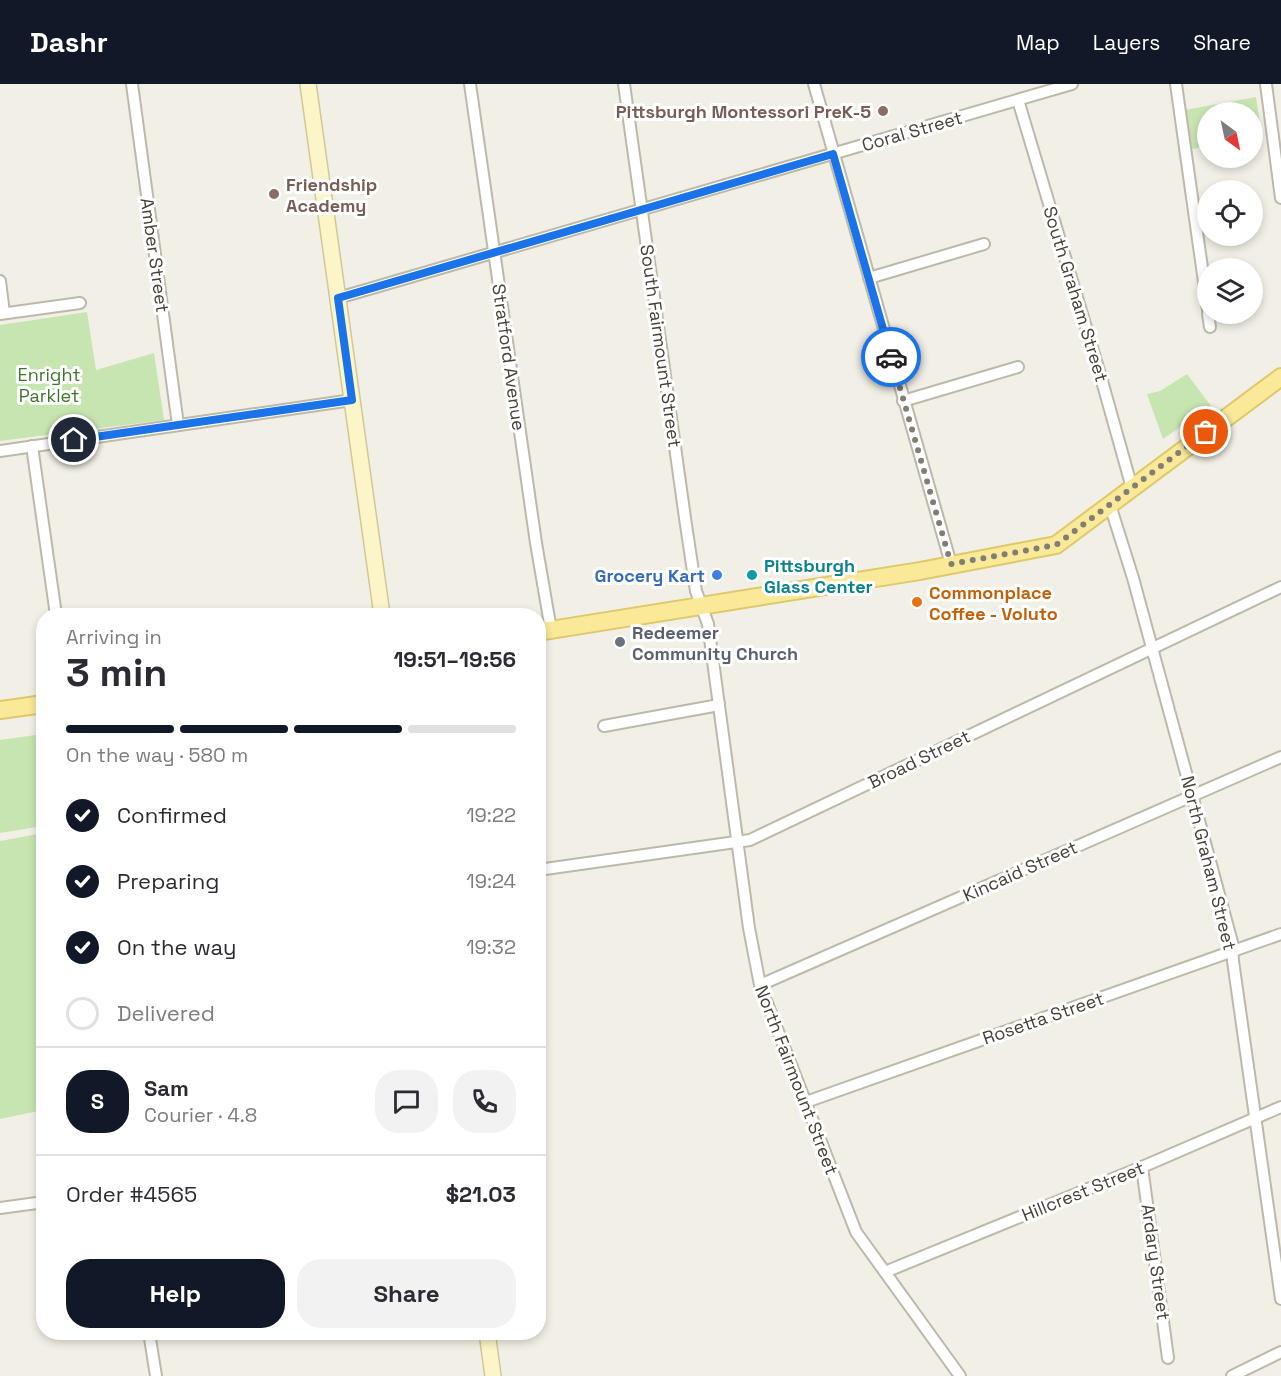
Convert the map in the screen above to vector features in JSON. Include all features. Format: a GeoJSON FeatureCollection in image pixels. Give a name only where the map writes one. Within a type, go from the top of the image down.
{"type":"FeatureCollection","features":[{"type":"Feature","properties":{"kind":"main road"},"geometry":{"type":"LineString","coordinates":[[308,84],[381,608]]}},
{"type":"Feature","properties":{"kind":"main road"},"geometry":{"type":"LineString","coordinates":[[546,631],[702,607],[1056,545],[1281,377]]}},
{"type":"Feature","properties":{"kind":"main road"},"geometry":{"type":"LineString","coordinates":[[0,710],[36,705]]}},
{"type":"Feature","properties":{"kind":"main road"},"geometry":{"type":"LineString","coordinates":[[488,1340],[493,1376]]}},
{"type":"Feature","properties":{"kind":"street","name":"Amber Street"},"geometry":{"type":"LineString","coordinates":[[132,84],[178,425]]}},
{"type":"Feature","properties":{"kind":"street","name":"Stratford Avenue"},"geometry":{"type":"LineString","coordinates":[[470,84],[536,543],[543,608]]}},
{"type":"Feature","properties":{"kind":"street","name":"South Fairmount Street"},"geometry":{"type":"LineString","coordinates":[[624,84],[696,591],[702,607]]}},
{"type":"Feature","properties":{"kind":"street"},"geometry":{"type":"LineString","coordinates":[[814,84],[951,564]]}},
{"type":"Feature","properties":{"kind":"street","name":"Coral Street"},"geometry":{"type":"LineString","coordinates":[[338,298],[1072,84]]}},
{"type":"Feature","properties":{"kind":"street"},"geometry":{"type":"LineString","coordinates":[[1176,84],[1200,258]]}},
{"type":"Feature","properties":{"kind":"street"},"geometry":{"type":"LineString","coordinates":[[1266,84],[1281,198]]}},
{"type":"Feature","properties":{"kind":"street","name":"South Graham Street"},"geometry":{"type":"LineString","coordinates":[[1018,100],[1132,488]]}},
{"type":"Feature","properties":{"kind":"street"},"geometry":{"type":"LineString","coordinates":[[869,278],[984,244]]}},
{"type":"Feature","properties":{"kind":"street"},"geometry":{"type":"LineString","coordinates":[[0,281],[2,314],[80,303]]}},
{"type":"Feature","properties":{"kind":"street"},"geometry":{"type":"LineString","coordinates":[[903,401],[1018,368]]}},
{"type":"Feature","properties":{"kind":"street"},"geometry":{"type":"LineString","coordinates":[[0,450],[352,400]]}},
{"type":"Feature","properties":{"kind":"street"},"geometry":{"type":"LineString","coordinates":[[32,446],[55,608]]}},
{"type":"Feature","properties":{"kind":"street","name":"North Graham Street"},"geometry":{"type":"LineString","coordinates":[[1110,505],[1133,578],[1232,942],[1281,1299]]}},
{"type":"Feature","properties":{"kind":"street","name":"Broad Street"},"geometry":{"type":"LineString","coordinates":[[546,869],[750,840],[1281,587]]}},
{"type":"Feature","properties":{"kind":"street","name":"North Fairmount Street"},"geometry":{"type":"LineString","coordinates":[[702,607],[708,624],[749,928],[760,985],[856,1232],[960,1376]]}},
{"type":"Feature","properties":{"kind":"street"},"geometry":{"type":"LineString","coordinates":[[604,726],[719,705]]}},
{"type":"Feature","properties":{"kind":"street","name":"Kincaid Street"},"geometry":{"type":"LineString","coordinates":[[760,985],[1281,758]]}},
{"type":"Feature","properties":{"kind":"street","name":"Rosetta Street"},"geometry":{"type":"LineString","coordinates":[[806,1102],[1281,934]]}},
{"type":"Feature","properties":{"kind":"street","name":"Hillcrest Street"},"geometry":{"type":"LineString","coordinates":[[885,1272],[1142,1167],[1281,1107]]}},
{"type":"Feature","properties":{"kind":"street","name":"Ardary Street"},"geometry":{"type":"LineString","coordinates":[[1142,1167],[1168,1358]]}},
{"type":"Feature","properties":{"kind":"street"},"geometry":{"type":"LineString","coordinates":[[0,1208],[36,1203]]}},
{"type":"Feature","properties":{"kind":"street"},"geometry":{"type":"LineString","coordinates":[[151,1340],[156,1376]]}},
{"type":"Feature","properties":{"kind":"street"},"geometry":{"type":"LineString","coordinates":[[1232,1376],[1281,1352]]}},
{"type":"Feature","properties":{"kind":"green space"},"geometry":{"type":"Polygon","coordinates":[[[1256,97],[1257,102],[1229,102],[1256,97]]]}},
{"type":"Feature","properties":{"kind":"green space"},"geometry":{"type":"Polygon","coordinates":[[[1197,108],[1197,148],[1192,149],[1185,110],[1197,108]]]}},
{"type":"Feature","properties":{"kind":"green space","name":"Enright Parklet"},"geometry":{"type":"Polygon","coordinates":[[[87,312],[96,370],[154,353],[164,420],[0,441],[0,325],[87,312]]]}},
{"type":"Feature","properties":{"kind":"green space"},"geometry":{"type":"Polygon","coordinates":[[[1187,374],[1211,406],[1163,439],[1147,394],[1160,391],[1187,374]]]}},
{"type":"Feature","properties":{"kind":"green space"},"geometry":{"type":"Polygon","coordinates":[[[36,735],[36,827],[0,833],[0,740],[36,735]]]}},
{"type":"Feature","properties":{"kind":"green space"},"geometry":{"type":"Polygon","coordinates":[[[36,834],[36,1111],[0,1119],[0,841],[36,834]]]}},
{"type":"Feature","properties":{"kind":"way so far"},"geometry":{"type":"LineString","coordinates":[[891,357],[951,564],[1056,545],[1206,432]]}},
{"type":"Feature","properties":{"kind":"place","name":"Pittsburgh Montessori PreK-5"},"geometry":{"type":"Point","coordinates":[883,111]}},
{"type":"Feature","properties":{"kind":"place","name":"Friendship Academy"},"geometry":{"type":"Point","coordinates":[274,194]}},
{"type":"Feature","properties":{"kind":"place","name":"Grocery Kart"},"geometry":{"type":"Point","coordinates":[717,575]}},
{"type":"Feature","properties":{"kind":"place","name":"Pittsburgh Glass Center"},"geometry":{"type":"Point","coordinates":[752,575]}},
{"type":"Feature","properties":{"kind":"place","name":"Commonplace Coffee - Voluto"},"geometry":{"type":"Point","coordinates":[917,602]}},
{"type":"Feature","properties":{"kind":"place","name":"Redeemer Community Church"},"geometry":{"type":"Point","coordinates":[620,642]}},
{"type":"Feature","properties":{"kind":"route"},"geometry":{"type":"LineString","coordinates":[[74,440],[352,400],[338,298],[833,154],[891,357]]}}]}
